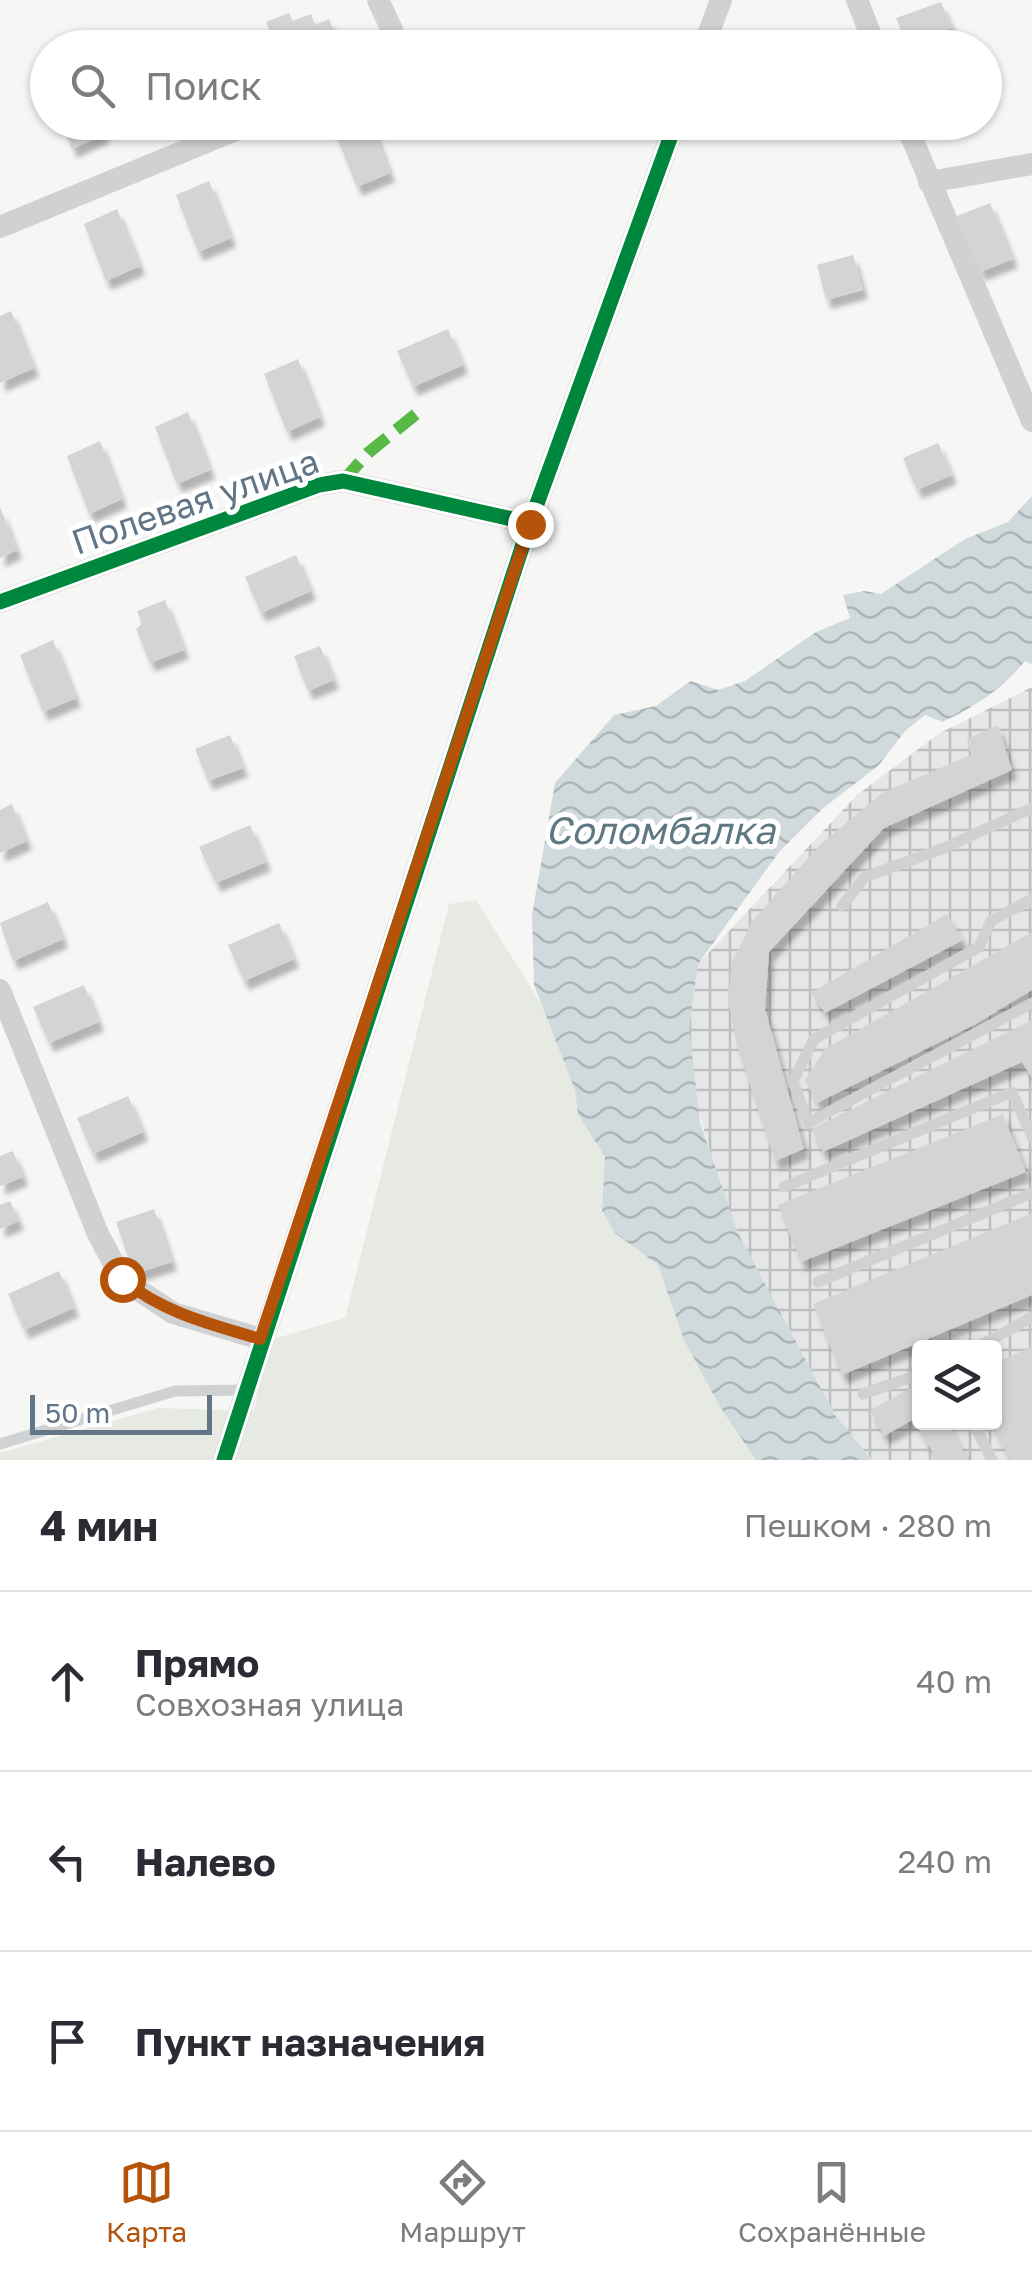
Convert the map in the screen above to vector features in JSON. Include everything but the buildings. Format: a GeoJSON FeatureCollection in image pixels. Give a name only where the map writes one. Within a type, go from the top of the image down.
{"type":"FeatureCollection","features":[{"type":"Feature","properties":{"kind":"street"},"geometry":{"type":"LineString","coordinates":[[378,0],[392,30]]}},
{"type":"Feature","properties":{"kind":"street"},"geometry":{"type":"LineString","coordinates":[[710,30],[721,0]]}},
{"type":"Feature","properties":{"kind":"street"},"geometry":{"type":"LineString","coordinates":[[857,0],[869,30]]}},
{"type":"Feature","properties":{"kind":"street"},"geometry":{"type":"LineString","coordinates":[[0,227],[211,140]]}},
{"type":"Feature","properties":{"kind":"street"},"geometry":{"type":"LineString","coordinates":[[224,1460],[260,1339],[530,524],[669,140]]}},
{"type":"Feature","properties":{"kind":"street"},"geometry":{"type":"LineString","coordinates":[[912,140],[1032,421]]}},
{"type":"Feature","properties":{"kind":"street"},"geometry":{"type":"LineString","coordinates":[[929,182],[1032,164]]}},
{"type":"Feature","properties":{"kind":"street","name":"Полевая улица"},"geometry":{"type":"LineString","coordinates":[[0,602],[319,486],[343,481],[530,524]]}},
{"type":"Feature","properties":{"kind":"street"},"geometry":{"type":"LineString","coordinates":[[0,990],[98,1234],[122,1279],[145,1298],[173,1312],[260,1339]]}},
{"type":"Feature","properties":{"kind":"lane"},"geometry":{"type":"LineString","coordinates":[[842,906],[865,877],[944,848],[1032,808]]}},
{"type":"Feature","properties":{"kind":"lane"},"geometry":{"type":"LineString","coordinates":[[1032,900],[991,921],[978,947],[814,1038],[793,1081],[808,1123],[1032,1003]]}},
{"type":"Feature","properties":{"kind":"lane"},"geometry":{"type":"LineString","coordinates":[[784,1186],[1012,1092],[1032,1138]]}},
{"type":"Feature","properties":{"kind":"lane"},"geometry":{"type":"LineString","coordinates":[[1020,1110],[1032,1102]]}},
{"type":"Feature","properties":{"kind":"lane"},"geometry":{"type":"LineString","coordinates":[[818,1282],[1032,1193]]}},
{"type":"Feature","properties":{"kind":"lane"},"geometry":{"type":"LineString","coordinates":[[990,1340],[1032,1317]]}},
{"type":"Feature","properties":{"kind":"lane"},"geometry":{"type":"LineString","coordinates":[[863,1394],[912,1377]]}},
{"type":"Feature","properties":{"kind":"lane"},"geometry":{"type":"LineString","coordinates":[[0,1444],[175,1391],[246,1390]]}},
{"type":"Feature","properties":{"kind":"lane"},"geometry":{"type":"LineString","coordinates":[[977,1430],[992,1460]]}},
{"type":"Feature","properties":{"kind":"shaded area"},"geometry":{"type":"Polygon","coordinates":[[[1032,687],[1032,1460],[872,1460],[835,1415],[737,1231],[694,1094],[689,1028],[698,964],[857,795],[940,733],[1032,687]]]}},
{"type":"Feature","properties":{"kind":"shaded area"},"geometry":{"type":"Polygon","coordinates":[[[476,900],[547,1013],[575,1090],[578,1114],[605,1157],[602,1211],[615,1233],[658,1265],[684,1340],[720,1407],[756,1460],[0,1460],[0,1453],[158,1408],[254,1411],[270,1340],[345,1318],[449,904],[476,900]]]}},
{"type":"Feature","properties":{"kind":"water","name":"Соломбалка"},"geometry":{"type":"Polygon","coordinates":[[[1032,496],[1032,664],[1025,661],[997,689],[955,716],[943,722],[925,715],[905,731],[878,766],[822,809],[779,852],[698,964],[689,1028],[700,1122],[737,1231],[835,1415],[872,1460],[756,1460],[720,1407],[684,1340],[658,1265],[615,1233],[602,1211],[605,1157],[578,1114],[575,1090],[534,985],[532,915],[555,783],[614,715],[656,706],[691,681],[718,690],[745,681],[816,632],[850,618],[843,595],[864,591],[881,594],[965,539],[1008,522],[1032,496]]]}},
{"type":"Feature","properties":{"kind":"marked path"},"geometry":{"type":"LineString","coordinates":[[343,481],[368,453],[421,410]]}},
{"type":"Feature","properties":{"kind":"cycle path"},"geometry":{"type":"LineString","coordinates":[[224,1460],[530,523],[669,140]]}},
{"type":"Feature","properties":{"kind":"cycle path"},"geometry":{"type":"LineString","coordinates":[[0,602],[319,485],[343,481],[530,523]]}},
{"type":"Feature","properties":{"kind":"route"},"geometry":{"type":"LineString","coordinates":[[122,1279],[145,1298],[173,1312],[260,1339],[530,524]]}}]}
